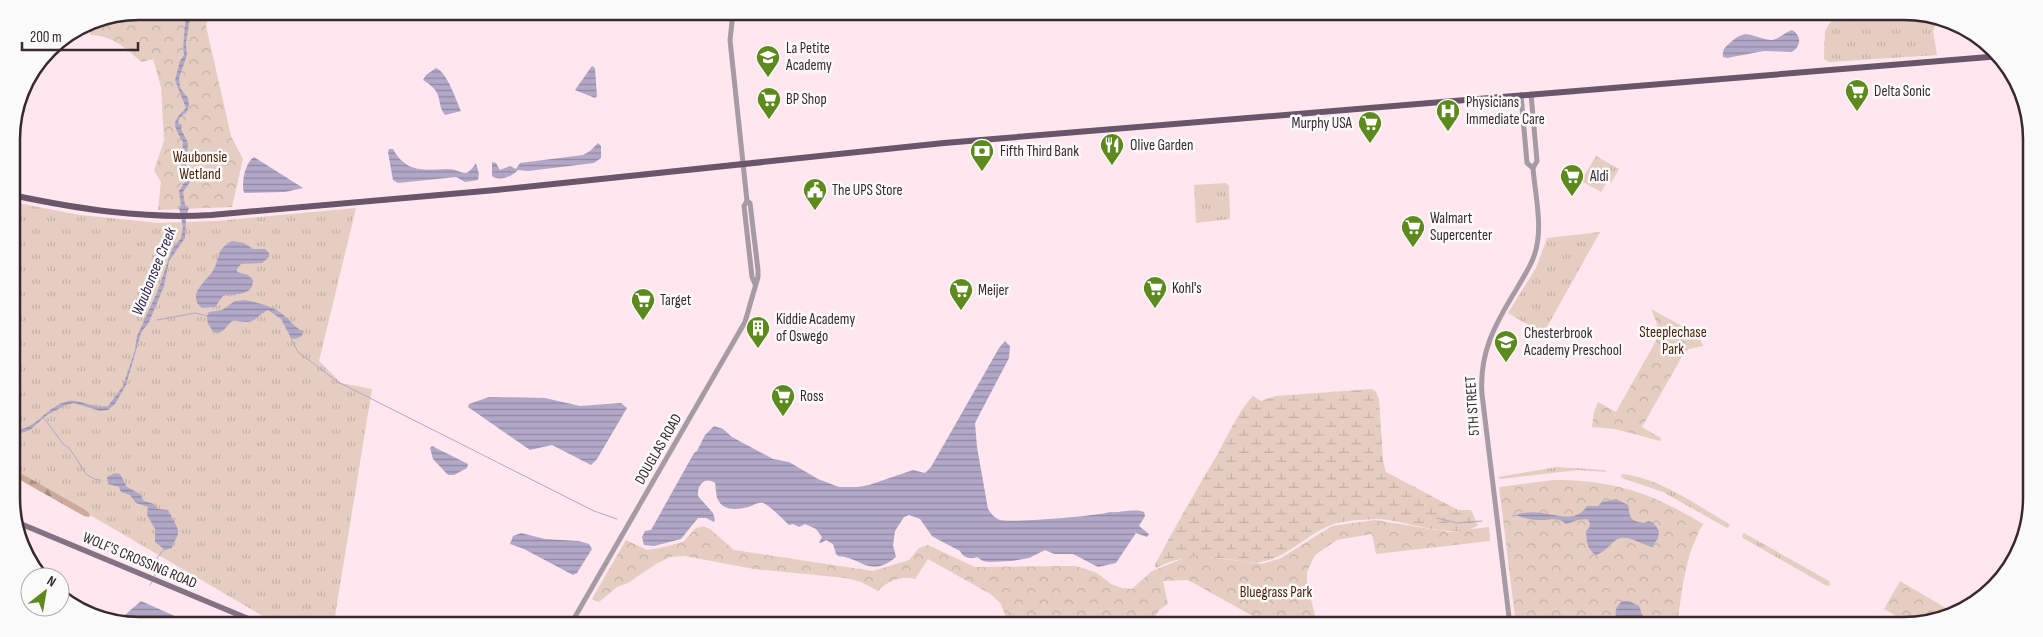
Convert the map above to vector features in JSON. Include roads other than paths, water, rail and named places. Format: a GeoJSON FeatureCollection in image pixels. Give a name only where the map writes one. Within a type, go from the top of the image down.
{"type":"FeatureCollection","features":[{"type":"Feature","properties":{"kind":"main road"},"geometry":{"type":"LineString","coordinates":[[20,197],[88,210],[123,214],[195,216],[496,190],[939,143],[1989,57]]}},
{"type":"Feature","properties":{"kind":"main road","name":"WOLF'S CROSSING ROAD"},"geometry":{"type":"LineString","coordinates":[[23,525],[244,617]]}},
{"type":"Feature","properties":{"kind":"street","name":"DOUGLAS ROAD"},"geometry":{"type":"LineString","coordinates":[[575,617],[742,329],[749,310],[755,284],[752,277],[744,206],[747,201],[730,40],[732,20]]}},
{"type":"Feature","properties":{"kind":"street","name":"5TH STREET"},"geometry":{"type":"LineString","coordinates":[[1509,617],[1482,394],[1482,379],[1483,360],[1488,342],[1534,256],[1537,243],[1538,225],[1533,168],[1537,161],[1532,94]]}},
{"type":"Feature","properties":{"kind":"street","name":"5TH STREET"},"geometry":{"type":"LineString","coordinates":[[1521,95],[1527,163],[1533,168]]}},
{"type":"Feature","properties":{"kind":"waterway"},"geometry":{"type":"LineString","coordinates":[[157,320],[195,313],[207,316]]}},
{"type":"Feature","properties":{"kind":"waterway"},"geometry":{"type":"LineString","coordinates":[[291,338],[298,352],[338,382],[594,511],[617,519]]}},
{"type":"Feature","properties":{"kind":"waterway"},"geometry":{"type":"LineString","coordinates":[[44,418],[63,444],[69,448],[86,474],[100,480]]}},
{"type":"Feature","properties":{"kind":"waterway"},"geometry":{"type":"LineString","coordinates":[[1512,516],[1518,515]]}},
{"type":"Feature","properties":{"kind":"waterway"},"geometry":{"type":"LineString","coordinates":[[1437,518],[1457,523],[1482,521]]}},
{"type":"Feature","properties":{"kind":"waterway"},"geometry":{"type":"LineString","coordinates":[[155,576],[157,558],[164,549]]}},
{"type":"Feature","properties":{"kind":"place","name":"La Petite Academy"},"geometry":{"type":"Point","coordinates":[768,78]}},
{"type":"Feature","properties":{"kind":"place","name":"Delta Sonic"},"geometry":{"type":"Point","coordinates":[1857,112]}},
{"type":"Feature","properties":{"kind":"place","name":"BP Shop"},"geometry":{"type":"Point","coordinates":[769,120]}},
{"type":"Feature","properties":{"kind":"place","name":"Physicians Immediate Care"},"geometry":{"type":"Point","coordinates":[1448,132]}},
{"type":"Feature","properties":{"kind":"place","name":"Murphy USA"},"geometry":{"type":"Point","coordinates":[1370,144]}},
{"type":"Feature","properties":{"kind":"place","name":"Olive Garden"},"geometry":{"type":"Point","coordinates":[1112,166]}},
{"type":"Feature","properties":{"kind":"place","name":"Fifth Third Bank"},"geometry":{"type":"Point","coordinates":[982,172]}},
{"type":"Feature","properties":{"kind":"place","name":"Aldi"},"geometry":{"type":"Point","coordinates":[1572,197]}},
{"type":"Feature","properties":{"kind":"place","name":"The UPS Store"},"geometry":{"type":"Point","coordinates":[815,211]}},
{"type":"Feature","properties":{"kind":"place","name":"Walmart Supercenter"},"geometry":{"type":"Point","coordinates":[1413,248]}},
{"type":"Feature","properties":{"kind":"place","name":"Kohl's"},"geometry":{"type":"Point","coordinates":[1155,309]}},
{"type":"Feature","properties":{"kind":"place","name":"Meijer"},"geometry":{"type":"Point","coordinates":[961,311]}},
{"type":"Feature","properties":{"kind":"place","name":"Target"},"geometry":{"type":"Point","coordinates":[643,321]}},
{"type":"Feature","properties":{"kind":"place","name":"Kiddie Academy of Oswego"},"geometry":{"type":"Point","coordinates":[758,349]}},
{"type":"Feature","properties":{"kind":"place","name":"Chesterbrook Academy Preschool"},"geometry":{"type":"Point","coordinates":[1506,363]}},
{"type":"Feature","properties":{"kind":"place","name":"Ross"},"geometry":{"type":"Point","coordinates":[783,417]}},
{"type":"Feature","properties":{"kind":"park label","name":"Waubonsie Wetland"},"geometry":{"type":"Point","coordinates":[200,166]}},
{"type":"Feature","properties":{"kind":"park label","name":"Steeplechase Park"},"geometry":{"type":"Point","coordinates":[1673,340]}},
{"type":"Feature","properties":{"kind":"park label","name":"Bluegrass Park"},"geometry":{"type":"Point","coordinates":[1276,592]}},
{"type":"Feature","properties":{"kind":"water label","name":"Waubonsee Creek"},"geometry":{"type":"Point","coordinates":[153,271]}}]}
